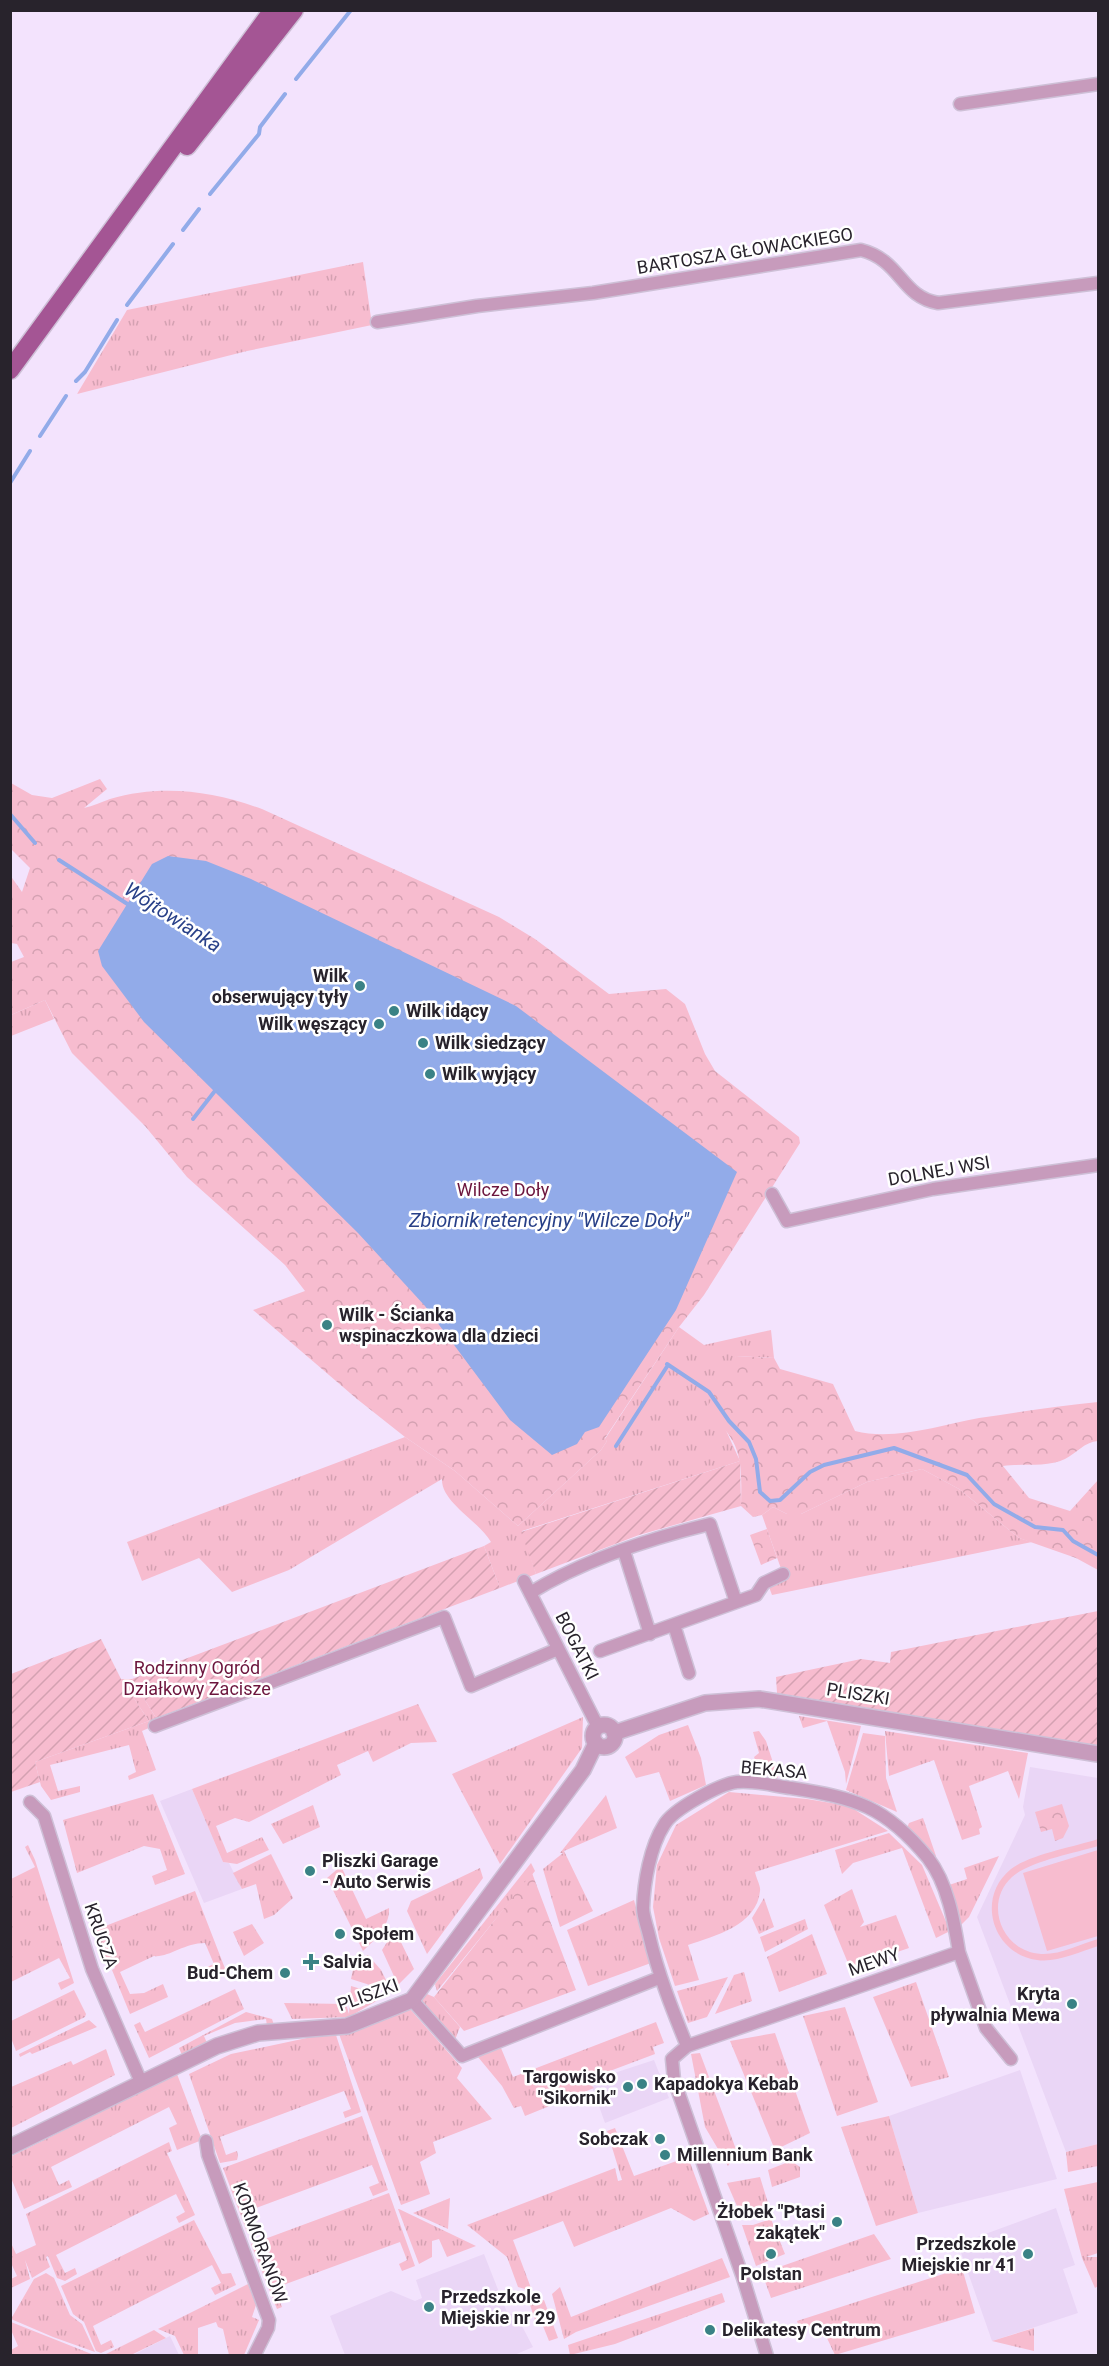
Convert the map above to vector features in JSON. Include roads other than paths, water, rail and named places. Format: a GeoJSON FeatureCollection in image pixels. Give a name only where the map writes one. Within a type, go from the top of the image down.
{"type":"FeatureCollection","features":[{"type":"Feature","properties":{"kind":"main road"},"geometry":{"type":"LineString","coordinates":[[10,370],[139,197],[273,10]]}},
{"type":"Feature","properties":{"kind":"main road"},"geometry":{"type":"LineString","coordinates":[[139,197],[181,153],[294,10]]}},
{"type":"Feature","properties":{"kind":"street"},"geometry":{"type":"LineString","coordinates":[[960,104],[1098,84]]}},
{"type":"Feature","properties":{"kind":"street","name":"BARTOSZA GŁOWACKIEGO"},"geometry":{"type":"LineString","coordinates":[[378,322],[477,306],[593,293],[861,250],[875,253],[887,261],[919,297],[938,303],[1098,283]]}},
{"type":"Feature","properties":{"kind":"street","name":"DOLNEJ WSI"},"geometry":{"type":"LineString","coordinates":[[772,1194],[787,1221],[949,1186],[1098,1165]]}},
{"type":"Feature","properties":{"kind":"street"},"geometry":{"type":"LineString","coordinates":[[530,1593],[575,1567],[672,1533],[710,1524],[736,1602]]}},
{"type":"Feature","properties":{"kind":"street"},"geometry":{"type":"LineString","coordinates":[[624,1551],[650,1634]]}},
{"type":"Feature","properties":{"kind":"street"},"geometry":{"type":"LineString","coordinates":[[600,1651],[756,1595],[764,1583],[783,1574]]}},
{"type":"Feature","properties":{"kind":"street","name":"BOGATKI"},"geometry":{"type":"LineString","coordinates":[[524,1581],[598,1727]]}},
{"type":"Feature","properties":{"kind":"street"},"geometry":{"type":"LineString","coordinates":[[155,1726],[444,1617],[471,1686],[558,1650]]}},
{"type":"Feature","properties":{"kind":"street"},"geometry":{"type":"LineString","coordinates":[[674,1625],[689,1673]]}},
{"type":"Feature","properties":{"kind":"street","name":"PLISZKI"},"geometry":{"type":"LineString","coordinates":[[598,1727],[593,1734],[596,1743],[602,1747],[610,1745],[614,1740],[614,1732],[705,1703],[746,1698],[811,1706],[1098,1754]]}},
{"type":"Feature","properties":{"kind":"street"},"geometry":{"type":"LineString","coordinates":[[598,1727],[608,1726],[614,1732]]}},
{"type":"Feature","properties":{"kind":"street","name":"PLISZKI"},"geometry":{"type":"LineString","coordinates":[[10,2148],[181,2062],[238,2040],[258,2033],[347,2026],[412,2000],[584,1770],[596,1743]]}},
{"type":"Feature","properties":{"kind":"street","name":"BEKASA"},"geometry":{"type":"LineString","coordinates":[[687,2046],[659,1978],[643,1910],[650,1860],[664,1823],[717,1788],[737,1782],[844,1797],[880,1812],[929,1860],[940,1879],[957,1932],[959,1952]]}},
{"type":"Feature","properties":{"kind":"street","name":"KRUCZA"},"geometry":{"type":"LineString","coordinates":[[30,1802],[44,1816],[92,1969],[141,2082]]}},
{"type":"Feature","properties":{"kind":"street"},"geometry":{"type":"LineString","coordinates":[[959,1952],[986,2028],[1011,2059]]}},
{"type":"Feature","properties":{"kind":"street","name":"MEWY"},"geometry":{"type":"LineString","coordinates":[[687,2046],[959,1952]]}},
{"type":"Feature","properties":{"kind":"street"},"geometry":{"type":"LineString","coordinates":[[412,2000],[462,2056],[659,1978]]}},
{"type":"Feature","properties":{"kind":"street"},"geometry":{"type":"LineString","coordinates":[[687,2046],[672,2059],[674,2080],[743,2278],[767,2355]]}},
{"type":"Feature","properties":{"kind":"street","name":"KORMORANÓW"},"geometry":{"type":"LineString","coordinates":[[206,2141],[208,2155],[269,2320],[268,2328],[254,2355]]}},
{"type":"Feature","properties":{"kind":"water","name":"Zbiornik retencyjny \"Wilcze Doły\""},"geometry":{"type":"Polygon","coordinates":[[[168,856],[206,861],[251,879],[516,1006],[737,1172],[676,1310],[599,1427],[585,1432],[577,1444],[552,1455],[510,1420],[425,1306],[358,1233],[144,1022],[102,966],[98,951],[152,864],[168,856]]]}},
{"type":"Feature","properties":{"kind":"waterway"},"geometry":{"type":"LineString","coordinates":[[296,79],[351,10]]}},
{"type":"Feature","properties":{"kind":"waterway"},"geometry":{"type":"LineString","coordinates":[[210,194],[259,134],[260,127],[285,94]]}},
{"type":"Feature","properties":{"kind":"waterway"},"geometry":{"type":"LineString","coordinates":[[183,230],[199,209]]}},
{"type":"Feature","properties":{"kind":"waterway"},"geometry":{"type":"LineString","coordinates":[[127,305],[173,244]]}},
{"type":"Feature","properties":{"kind":"waterway"},"geometry":{"type":"LineString","coordinates":[[76,381],[85,372],[117,320]]}},
{"type":"Feature","properties":{"kind":"waterway"},"geometry":{"type":"LineString","coordinates":[[40,436],[66,396]]}},
{"type":"Feature","properties":{"kind":"waterway"},"geometry":{"type":"LineString","coordinates":[[10,483],[30,451]]}},
{"type":"Feature","properties":{"kind":"waterway","name":"Wójtowianka"},"geometry":{"type":"LineString","coordinates":[[10,814],[35,843]]}},
{"type":"Feature","properties":{"kind":"waterway","name":"Wójtowianka"},"geometry":{"type":"LineString","coordinates":[[59,860],[129,905]]}},
{"type":"Feature","properties":{"kind":"waterway"},"geometry":{"type":"LineString","coordinates":[[193,1119],[218,1087]]}},
{"type":"Feature","properties":{"kind":"waterway","name":"Wójtowianka"},"geometry":{"type":"LineString","coordinates":[[667,1364],[709,1392],[729,1421],[749,1442],[756,1459],[760,1492],[770,1501],[780,1500],[810,1472],[824,1465],[894,1448],[967,1475],[994,1504],[1035,1527],[1063,1530],[1073,1541],[1098,1555]]}},
{"type":"Feature","properties":{"kind":"waterway"},"geometry":{"type":"LineString","coordinates":[[616,1446],[668,1365]]}},
{"type":"Feature","properties":{"kind":"place","name":"Wilk obserwujący tyły"},"geometry":{"type":"Point","coordinates":[360,986]}},
{"type":"Feature","properties":{"kind":"place","name":"Wilk idący"},"geometry":{"type":"Point","coordinates":[394,1011]}},
{"type":"Feature","properties":{"kind":"place","name":"Wilk węszący"},"geometry":{"type":"Point","coordinates":[379,1024]}},
{"type":"Feature","properties":{"kind":"place","name":"Wilk siedzący"},"geometry":{"type":"Point","coordinates":[423,1043]}},
{"type":"Feature","properties":{"kind":"place","name":"Wilk wyjący"},"geometry":{"type":"Point","coordinates":[430,1074]}},
{"type":"Feature","properties":{"kind":"place","name":"Wilk - Ścianka wspinaczkowa dla dzieci"},"geometry":{"type":"Point","coordinates":[327,1325]}},
{"type":"Feature","properties":{"kind":"place","name":"Pliszki Garage - Auto Serwis"},"geometry":{"type":"Point","coordinates":[310,1871]}},
{"type":"Feature","properties":{"kind":"place","name":"Społem"},"geometry":{"type":"Point","coordinates":[340,1934]}},
{"type":"Feature","properties":{"kind":"place","name":"Salvia"},"geometry":{"type":"Point","coordinates":[311,1962]}},
{"type":"Feature","properties":{"kind":"place","name":"Bud-Chem"},"geometry":{"type":"Point","coordinates":[285,1973]}},
{"type":"Feature","properties":{"kind":"place","name":"Kryta pływalnia Mewa"},"geometry":{"type":"Point","coordinates":[1072,2004]}},
{"type":"Feature","properties":{"kind":"place","name":"Kapadokya Kebab"},"geometry":{"type":"Point","coordinates":[642,2084]}},
{"type":"Feature","properties":{"kind":"place","name":"Targowisko \"Sikornik\""},"geometry":{"type":"Point","coordinates":[628,2087]}},
{"type":"Feature","properties":{"kind":"place","name":"Sobczak"},"geometry":{"type":"Point","coordinates":[660,2139]}},
{"type":"Feature","properties":{"kind":"place","name":"Millennium Bank"},"geometry":{"type":"Point","coordinates":[665,2155]}},
{"type":"Feature","properties":{"kind":"place","name":"Żłobek \"Ptasi zakątek\""},"geometry":{"type":"Point","coordinates":[837,2222]}},
{"type":"Feature","properties":{"kind":"place","name":"Polstan"},"geometry":{"type":"Point","coordinates":[771,2254]}},
{"type":"Feature","properties":{"kind":"place","name":"Przedszkole Miejskie nr 41"},"geometry":{"type":"Point","coordinates":[1028,2254]}},
{"type":"Feature","properties":{"kind":"place","name":"Przedszkole Miejskie nr 29"},"geometry":{"type":"Point","coordinates":[429,2307]}},
{"type":"Feature","properties":{"kind":"place","name":"Delikatesy Centrum"},"geometry":{"type":"Point","coordinates":[710,2330]}},
{"type":"Feature","properties":{"kind":"park label","name":"Wilcze Doły"},"geometry":{"type":"Point","coordinates":[503,1190]}},
{"type":"Feature","properties":{"kind":"park label","name":"Rodzinny Ogród Działkowy Zacisze"},"geometry":{"type":"Point","coordinates":[197,1678]}}]}
